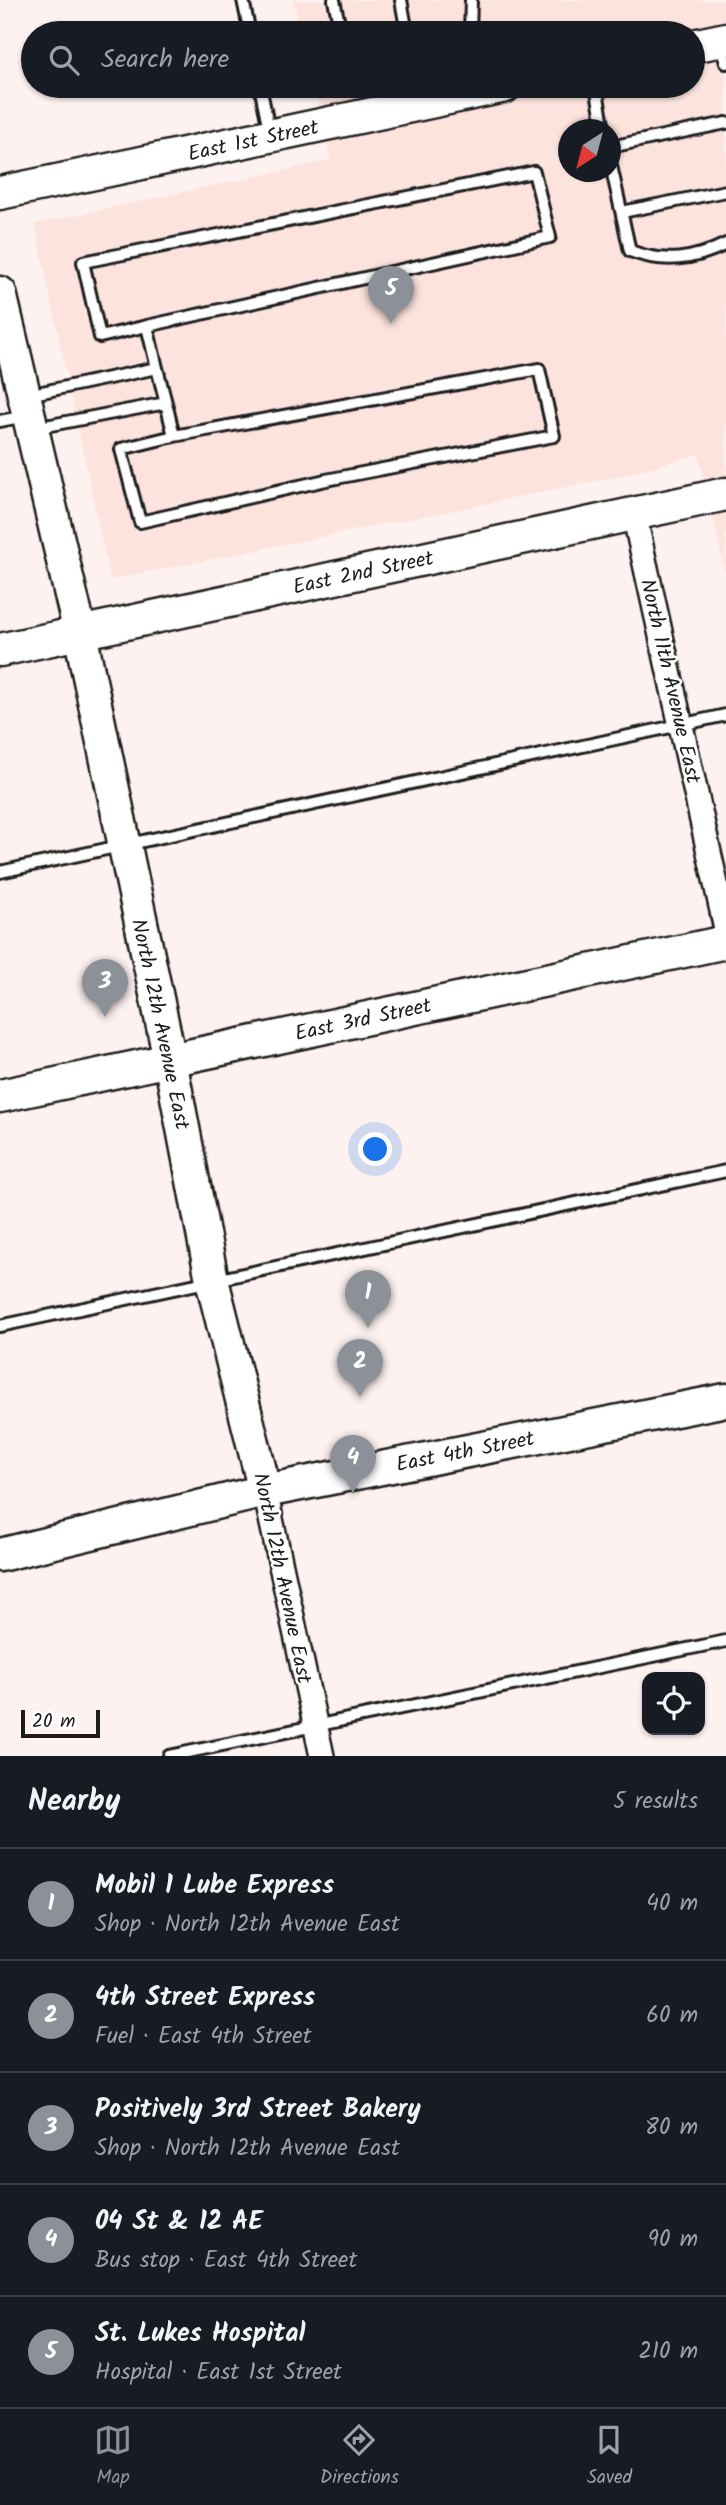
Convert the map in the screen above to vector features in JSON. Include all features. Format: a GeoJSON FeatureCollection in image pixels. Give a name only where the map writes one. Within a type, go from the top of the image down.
{"type":"FeatureCollection","features":[{"type":"Feature","properties":{"kind":"street","name":"East 1st Street"},"geometry":{"type":"LineString","coordinates":[[0,194],[442,98]]}},
{"type":"Feature","properties":{"kind":"street","name":"North 12th Avenue East"},"geometry":{"type":"LineString","coordinates":[[0,293],[21,415],[80,633],[170,1060],[212,1280],[265,1491],[322,1756]]}},
{"type":"Feature","properties":{"kind":"street","name":"East 2nd Street"},"geometry":{"type":"LineString","coordinates":[[0,650],[726,494]]}},
{"type":"Feature","properties":{"kind":"street","name":"North 11th Avenue East"},"geometry":{"type":"LineString","coordinates":[[634,514],[726,929]]}},
{"type":"Feature","properties":{"kind":"street","name":"East 3rd Street"},"geometry":{"type":"LineString","coordinates":[[0,1096],[726,942]]}},
{"type":"Feature","properties":{"kind":"street","name":"East 4th Street"},"geometry":{"type":"LineString","coordinates":[[0,1555],[265,1491],[726,1399]]}},
{"type":"Feature","properties":{"kind":"lane"},"geometry":{"type":"LineString","coordinates":[[243,0],[247,21]]}},
{"type":"Feature","properties":{"kind":"lane"},"geometry":{"type":"LineString","coordinates":[[334,0],[338,21]]}},
{"type":"Feature","properties":{"kind":"lane"},"geometry":{"type":"LineString","coordinates":[[401,0],[405,21]]}},
{"type":"Feature","properties":{"kind":"lane"},"geometry":{"type":"LineString","coordinates":[[468,21],[471,0]]}},
{"type":"Feature","properties":{"kind":"lane"},"geometry":{"type":"LineString","coordinates":[[262,98],[270,136]]}},
{"type":"Feature","properties":{"kind":"lane"},"geometry":{"type":"LineString","coordinates":[[598,98],[602,119]]}},
{"type":"Feature","properties":{"kind":"lane"},"geometry":{"type":"LineString","coordinates":[[621,145],[726,123]]}},
{"type":"Feature","properties":{"kind":"lane"},"geometry":{"type":"LineString","coordinates":[[534,172],[550,237],[146,326],[100,337],[83,262],[534,172]]}},
{"type":"Feature","properties":{"kind":"lane"},"geometry":{"type":"LineString","coordinates":[[616,182],[631,251],[672,260],[692,257],[726,244]]}},
{"type":"Feature","properties":{"kind":"lane"},"geometry":{"type":"LineString","coordinates":[[622,212],[726,191]]}},
{"type":"Feature","properties":{"kind":"lane"},"geometry":{"type":"LineString","coordinates":[[146,326],[174,436]]}},
{"type":"Feature","properties":{"kind":"lane"},"geometry":{"type":"LineString","coordinates":[[21,415],[157,368]]}},
{"type":"Feature","properties":{"kind":"lane"},"geometry":{"type":"LineString","coordinates":[[539,369],[554,436],[326,480],[140,522],[121,449],[174,436],[539,369]]}},
{"type":"Feature","properties":{"kind":"lane"},"geometry":{"type":"LineString","coordinates":[[21,415],[166,403]]}},
{"type":"Feature","properties":{"kind":"lane"},"geometry":{"type":"LineString","coordinates":[[0,872],[726,715]]}},
{"type":"Feature","properties":{"kind":"lane"},"geometry":{"type":"LineString","coordinates":[[0,1326],[726,1171]]}},
{"type":"Feature","properties":{"kind":"lane"},"geometry":{"type":"LineString","coordinates":[[169,1756],[726,1641]]}},
{"type":"Feature","properties":{"kind":"shaded area"},"geometry":{"type":"Polygon","coordinates":[[[293,0],[726,0],[726,576],[698,454],[616,477],[110,580],[35,224],[331,160],[317,98],[705,98],[705,21],[298,21],[293,0]]]}},
{"type":"Feature","properties":{"kind":"place","name":"St. Lukes Hospital"},"geometry":{"type":"Point","coordinates":[391,324]}},
{"type":"Feature","properties":{"kind":"place","name":"Positively 3rd Street Bakery"},"geometry":{"type":"Point","coordinates":[105,1017]}},
{"type":"Feature","properties":{"kind":"place","name":"Mobil 1 Lube Express"},"geometry":{"type":"Point","coordinates":[368,1328]}},
{"type":"Feature","properties":{"kind":"place","name":"4th Street Express"},"geometry":{"type":"Point","coordinates":[360,1397]}},
{"type":"Feature","properties":{"kind":"place","name":"04 St & 12 AE"},"geometry":{"type":"Point","coordinates":[353,1493]}}]}
